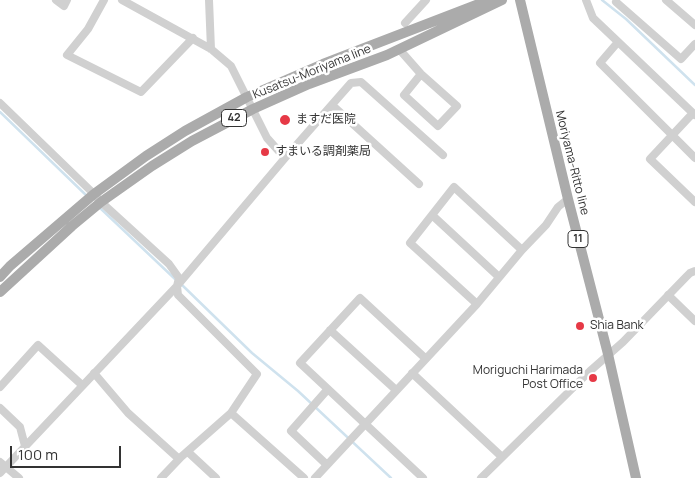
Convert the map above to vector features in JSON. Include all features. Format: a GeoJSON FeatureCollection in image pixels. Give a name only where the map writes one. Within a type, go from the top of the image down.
{"type":"FeatureCollection","features":[{"type":"Feature","properties":{"kind":"main road","name":"Kusatsu-Moriyama line"},"geometry":{"type":"LineString","coordinates":[[0,277],[10,266],[98,198],[154,151],[185,131],[247,97],[323,64],[489,0]]}},
{"type":"Feature","properties":{"kind":"main road","name":"Kusatsu-Moriyama line"},"geometry":{"type":"LineString","coordinates":[[0,292],[65,232],[98,198],[192,142],[253,109],[309,84],[399,49],[502,0]]}},
{"type":"Feature","properties":{"kind":"main road","name":"Moriyama-Ritto line"},"geometry":{"type":"LineString","coordinates":[[520,0],[608,354],[636,478]]}},
{"type":"Feature","properties":{"kind":"street"},"geometry":{"type":"LineString","coordinates":[[56,0],[64,6],[68,0]]}},
{"type":"Feature","properties":{"kind":"street"},"geometry":{"type":"LineString","coordinates":[[104,0],[88,29],[67,55],[141,92],[193,38]]}},
{"type":"Feature","properties":{"kind":"street"},"geometry":{"type":"LineString","coordinates":[[122,0],[211,48],[231,66],[267,138],[285,158]]}},
{"type":"Feature","properties":{"kind":"street"},"geometry":{"type":"LineString","coordinates":[[210,0],[211,48]]}},
{"type":"Feature","properties":{"kind":"street"},"geometry":{"type":"LineString","coordinates":[[586,0],[593,18],[694,114],[650,159],[695,202]]}},
{"type":"Feature","properties":{"kind":"street"},"geometry":{"type":"LineString","coordinates":[[666,0],[695,25]]}},
{"type":"Feature","properties":{"kind":"street"},"geometry":{"type":"LineString","coordinates":[[405,23],[423,1]]}},
{"type":"Feature","properties":{"kind":"street"},"geometry":{"type":"LineString","coordinates":[[616,1],[680,59],[695,44]]}},
{"type":"Feature","properties":{"kind":"street"},"geometry":{"type":"LineString","coordinates":[[618,42],[600,63],[695,158]]}},
{"type":"Feature","properties":{"kind":"street"},"geometry":{"type":"LineString","coordinates":[[399,49],[421,74],[456,106],[438,126],[404,95],[421,74]]}},
{"type":"Feature","properties":{"kind":"street"},"geometry":{"type":"LineString","coordinates":[[19,478],[2,468],[177,286],[285,158],[352,83],[361,82],[443,155]]}},
{"type":"Feature","properties":{"kind":"street"},"geometry":{"type":"LineString","coordinates":[[0,102],[169,264],[179,278],[178,294],[257,374],[231,413],[161,478]]}},
{"type":"Feature","properties":{"kind":"street"},"geometry":{"type":"LineString","coordinates":[[332,105],[418,184]]}},
{"type":"Feature","properties":{"kind":"street"},"geometry":{"type":"LineString","coordinates":[[477,304],[410,243],[454,187],[522,250]]}},
{"type":"Feature","properties":{"kind":"street"},"geometry":{"type":"LineString","coordinates":[[315,478],[477,304],[522,250],[546,225],[558,207],[568,199]]}},
{"type":"Feature","properties":{"kind":"street"},"geometry":{"type":"LineString","coordinates":[[432,215],[499,277]]}},
{"type":"Feature","properties":{"kind":"street"},"geometry":{"type":"LineString","coordinates":[[481,478],[608,354],[623,342],[690,272],[695,271]]}},
{"type":"Feature","properties":{"kind":"street"},"geometry":{"type":"LineString","coordinates":[[668,295],[695,321]]}},
{"type":"Feature","properties":{"kind":"street"},"geometry":{"type":"LineString","coordinates":[[423,478],[300,363],[360,298],[426,358]]}},
{"type":"Feature","properties":{"kind":"street"},"geometry":{"type":"LineString","coordinates":[[330,330],[396,390]]}},
{"type":"Feature","properties":{"kind":"street"},"geometry":{"type":"LineString","coordinates":[[0,387],[38,345],[82,385]]}},
{"type":"Feature","properties":{"kind":"street"},"geometry":{"type":"LineString","coordinates":[[412,372],[502,457]]}},
{"type":"Feature","properties":{"kind":"street"},"geometry":{"type":"LineString","coordinates":[[94,373],[128,413],[179,460]]}},
{"type":"Feature","properties":{"kind":"street"},"geometry":{"type":"LineString","coordinates":[[326,464],[291,431],[328,388]]}},
{"type":"Feature","properties":{"kind":"street"},"geometry":{"type":"LineString","coordinates":[[0,408],[20,427],[25,446]]}},
{"type":"Feature","properties":{"kind":"street"},"geometry":{"type":"LineString","coordinates":[[231,413],[304,478]]}},
{"type":"Feature","properties":{"kind":"street"},"geometry":{"type":"LineString","coordinates":[[188,452],[216,478]]}},
{"type":"Feature","properties":{"kind":"waterway"},"geometry":{"type":"LineString","coordinates":[[602,0],[626,19],[695,85]]}},
{"type":"Feature","properties":{"kind":"waterway"},"geometry":{"type":"LineString","coordinates":[[0,112],[88,197]]}},
{"type":"Feature","properties":{"kind":"waterway"},"geometry":{"type":"LineString","coordinates":[[99,207],[175,279]]}},
{"type":"Feature","properties":{"kind":"waterway"},"geometry":{"type":"LineString","coordinates":[[181,284],[252,353],[298,391],[391,478]]}},
{"type":"Feature","properties":{"kind":"place","name":"ますだ医院"},"geometry":{"type":"Point","coordinates":[285,120]}},
{"type":"Feature","properties":{"kind":"place","name":"すまいる調剤薬局"},"geometry":{"type":"Point","coordinates":[265,152]}},
{"type":"Feature","properties":{"kind":"place","name":"Shia Bank"},"geometry":{"type":"Point","coordinates":[580,326]}},
{"type":"Feature","properties":{"kind":"place","name":"Moriguchi Harimada Post Office"},"geometry":{"type":"Point","coordinates":[593,378]}}]}
